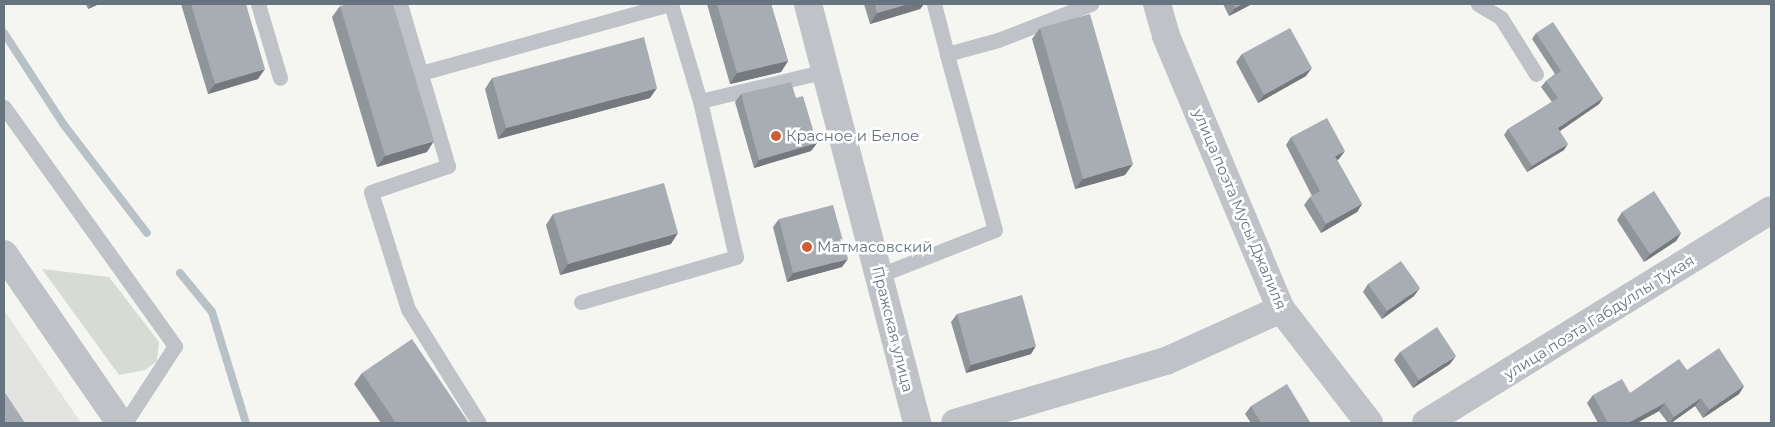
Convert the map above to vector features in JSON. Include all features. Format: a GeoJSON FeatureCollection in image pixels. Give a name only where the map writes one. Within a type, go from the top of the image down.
{"type":"FeatureCollection","features":[{"type":"Feature","properties":{"kind":"street","name":"Пражская улица"},"geometry":{"type":"LineString","coordinates":[[808,4],[880,275],[916,423]]}},
{"type":"Feature","properties":{"kind":"street","name":"улица поэта Мусы Джалиля"},"geometry":{"type":"LineString","coordinates":[[1157,4],[1166,36],[1281,308],[1369,423]]}},
{"type":"Feature","properties":{"kind":"street","name":"улица поэта Габдуллы Тукая"},"geometry":{"type":"LineString","coordinates":[[1426,423],[1771,210]]}},
{"type":"Feature","properties":{"kind":"street"},"geometry":{"type":"LineString","coordinates":[[7,267],[120,423]]}},
{"type":"Feature","properties":{"kind":"street"},"geometry":{"type":"LineString","coordinates":[[955,423],[1166,361],[1281,308]]}},
{"type":"Feature","properties":{"kind":"lane"},"geometry":{"type":"LineString","coordinates":[[258,4],[280,78]]}},
{"type":"Feature","properties":{"kind":"lane"},"geometry":{"type":"LineString","coordinates":[[400,4],[448,166],[371,192],[408,309],[478,423]]}},
{"type":"Feature","properties":{"kind":"lane"},"geometry":{"type":"LineString","coordinates":[[421,73],[671,4],[700,101],[736,257],[581,302]]}},
{"type":"Feature","properties":{"kind":"lane"},"geometry":{"type":"LineString","coordinates":[[880,275],[995,230],[934,4]]}},
{"type":"Feature","properties":{"kind":"lane"},"geometry":{"type":"LineString","coordinates":[[947,54],[998,40],[1092,4]]}},
{"type":"Feature","properties":{"kind":"lane"},"geometry":{"type":"LineString","coordinates":[[1478,4],[1501,18],[1536,74]]}},
{"type":"Feature","properties":{"kind":"lane"},"geometry":{"type":"LineString","coordinates":[[700,101],[826,71]]}},
{"type":"Feature","properties":{"kind":"lane"},"geometry":{"type":"LineString","coordinates":[[4,107],[175,346],[125,423]]}},
{"type":"Feature","properties":{"kind":"shaded area"},"geometry":{"type":"Polygon","coordinates":[[[42,269],[109,277],[159,342],[157,361],[145,370],[119,375],[42,269]]]}},
{"type":"Feature","properties":{"kind":"shaded area"},"geometry":{"type":"Polygon","coordinates":[[[4,310],[81,423],[4,423],[4,310]]]}},
{"type":"Feature","properties":{"kind":"building"},"geometry":{"type":"Polygon","coordinates":[[[191,4],[246,4],[265,69],[215,84],[191,4]]]}},
{"type":"Feature","properties":{"kind":"building"},"geometry":{"type":"Polygon","coordinates":[[[348,4],[393,4],[434,141],[385,156],[340,6],[348,4]]]}},
{"type":"Feature","properties":{"kind":"building"},"geometry":{"type":"Polygon","coordinates":[[[717,4],[771,4],[788,61],[737,73],[717,4]]]}},
{"type":"Feature","properties":{"kind":"building"},"geometry":{"type":"Polygon","coordinates":[[[875,4],[909,4],[877,13],[875,4]]]}},
{"type":"Feature","properties":{"kind":"building"},"geometry":{"type":"Polygon","coordinates":[[[1233,4],[1243,4],[1235,8],[1233,4]]]}},
{"type":"Feature","properties":{"kind":"building"},"geometry":{"type":"Polygon","coordinates":[[[1090,14],[1133,164],[1083,179],[1040,28],[1090,14]]]}},
{"type":"Feature","properties":{"kind":"building"},"geometry":{"type":"Polygon","coordinates":[[[1553,22],[1603,98],[1558,128],[1568,144],[1532,166],[1508,129],[1558,98],[1546,81],[1561,71],[1536,33],[1553,22]]]}},
{"type":"Feature","properties":{"kind":"building"},"geometry":{"type":"Polygon","coordinates":[[[1290,28],[1312,68],[1264,95],[1242,54],[1290,28]]]}},
{"type":"Feature","properties":{"kind":"building"},"geometry":{"type":"Polygon","coordinates":[[[644,37],[657,88],[506,128],[492,78],[644,37]]]}},
{"type":"Feature","properties":{"kind":"building"},"geometry":{"type":"Polygon","coordinates":[[[791,82],[796,98],[803,96],[817,143],[759,160],[741,94],[791,82]]]}},
{"type":"Feature","properties":{"kind":"building"},"geometry":{"type":"Polygon","coordinates":[[[1327,118],[1345,151],[1335,156],[1362,204],[1326,224],[1310,197],[1320,191],[1291,137],[1327,118]]]}},
{"type":"Feature","properties":{"kind":"building"},"geometry":{"type":"Polygon","coordinates":[[[664,183],[678,233],[568,264],[553,214],[664,183]]]}},
{"type":"Feature","properties":{"kind":"building"},"geometry":{"type":"Polygon","coordinates":[[[1654,191],[1681,233],[1650,254],[1622,212],[1654,191]]]}},
{"type":"Feature","properties":{"kind":"building","name":"Матмасовский"},"geometry":{"type":"Polygon","coordinates":[[[833,205],[848,259],[793,273],[779,219],[833,205]]]}},
{"type":"Feature","properties":{"kind":"building"},"geometry":{"type":"Polygon","coordinates":[[[1401,261],[1420,288],[1387,311],[1368,284],[1401,261]]]}},
{"type":"Feature","properties":{"kind":"building"},"geometry":{"type":"Polygon","coordinates":[[[1022,295],[1036,346],[971,365],[957,314],[1022,295]]]}},
{"type":"Feature","properties":{"kind":"building"},"geometry":{"type":"Polygon","coordinates":[[[1437,327],[1456,356],[1419,380],[1400,352],[1437,327]]]}},
{"type":"Feature","properties":{"kind":"building"},"geometry":{"type":"Polygon","coordinates":[[[412,339],[469,423],[396,423],[362,373],[412,339]]]}},
{"type":"Feature","properties":{"kind":"building"},"geometry":{"type":"Polygon","coordinates":[[[1719,348],[1744,386],[1709,410],[1701,398],[1674,417],[1665,403],[1628,423],[1608,423],[1593,395],[1622,379],[1630,393],[1679,359],[1687,370],[1719,348]]]}},
{"type":"Feature","properties":{"kind":"building"},"geometry":{"type":"Polygon","coordinates":[[[1287,384],[1310,422],[1261,423],[1251,406],[1287,384]]]}},
{"type":"Feature","properties":{"kind":"building"},"geometry":{"type":"Polygon","coordinates":[[[4,391],[25,423],[4,423],[4,391]]]}},
{"type":"Feature","properties":{"kind":"waterway"},"geometry":{"type":"LineString","coordinates":[[4,33],[64,125],[147,233]]}},
{"type":"Feature","properties":{"kind":"waterway"},"geometry":{"type":"LineString","coordinates":[[180,273],[212,312],[246,423]]}},
{"type":"Feature","properties":{"kind":"place","name":"Красное и Белое"},"geometry":{"type":"Point","coordinates":[776,136]}},
{"type":"Feature","properties":{"kind":"place","name":"Матмасовский"},"geometry":{"type":"Point","coordinates":[807,247]}}]}
